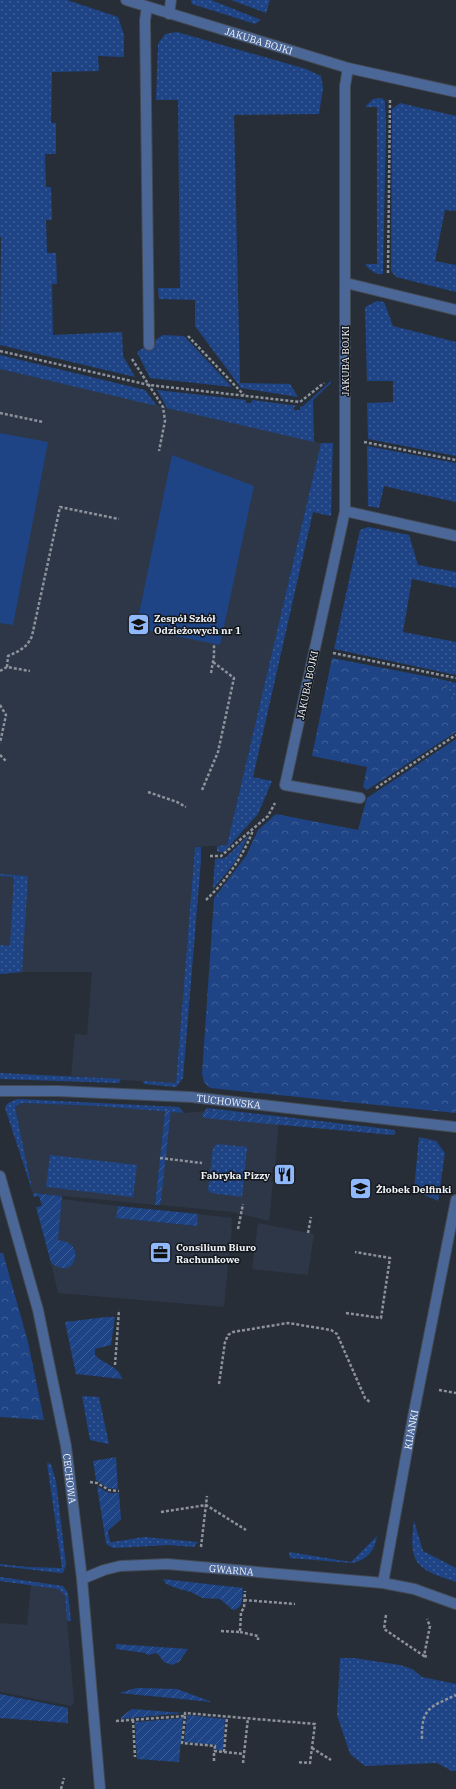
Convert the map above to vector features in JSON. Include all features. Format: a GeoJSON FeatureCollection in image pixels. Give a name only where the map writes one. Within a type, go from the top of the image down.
{"type":"FeatureCollection","features":[{"type":"Feature","properties":{"kind":"street","name":"JAKUBA BOJKI"},"geometry":{"type":"LineString","coordinates":[[126,0],[348,68],[456,92]]}},
{"type":"Feature","properties":{"kind":"street"},"geometry":{"type":"LineString","coordinates":[[169,14],[171,0]]}},
{"type":"Feature","properties":{"kind":"street"},"geometry":{"type":"LineString","coordinates":[[147,7],[145,20],[149,345]]}},
{"type":"Feature","properties":{"kind":"street","name":"JAKUBA BOJKI"},"geometry":{"type":"LineString","coordinates":[[285,785],[345,512],[345,86],[348,68]]}},
{"type":"Feature","properties":{"kind":"street"},"geometry":{"type":"LineString","coordinates":[[346,283],[456,310]]}},
{"type":"Feature","properties":{"kind":"street"},"geometry":{"type":"LineString","coordinates":[[345,512],[456,536]]}},
{"type":"Feature","properties":{"kind":"street"},"geometry":{"type":"LineString","coordinates":[[285,785],[360,798]]}},
{"type":"Feature","properties":{"kind":"street","name":"TUCHOWSKA"},"geometry":{"type":"LineString","coordinates":[[0,1091],[58,1091],[191,1097],[456,1127]]}},
{"type":"Feature","properties":{"kind":"street","name":"CECHOWA"},"geometry":{"type":"LineString","coordinates":[[0,1176],[38,1310],[66,1446],[82,1579],[100,1789]]}},
{"type":"Feature","properties":{"kind":"street","name":"KIJANKI"},"geometry":{"type":"LineString","coordinates":[[383,1583],[414,1412],[456,1200]]}},
{"type":"Feature","properties":{"kind":"street","name":"GWARNA"},"geometry":{"type":"LineString","coordinates":[[82,1579],[104,1570],[120,1566],[167,1564],[383,1583]]}},
{"type":"Feature","properties":{"kind":"street"},"geometry":{"type":"LineString","coordinates":[[383,1583],[414,1588],[456,1604]]}},
{"type":"Feature","properties":{"kind":"path"},"geometry":{"type":"LineString","coordinates":[[388,279],[390,96]]}},
{"type":"Feature","properties":{"kind":"path"},"geometry":{"type":"LineString","coordinates":[[188,336],[244,394]]}},
{"type":"Feature","properties":{"kind":"path"},"geometry":{"type":"LineString","coordinates":[[0,351],[149,385],[244,394],[300,402],[345,366]]}},
{"type":"Feature","properties":{"kind":"path"},"geometry":{"type":"LineString","coordinates":[[149,385],[163,407],[165,421],[159,451]]}},
{"type":"Feature","properties":{"kind":"path"},"geometry":{"type":"LineString","coordinates":[[0,413],[43,422]]}},
{"type":"Feature","properties":{"kind":"path"},"geometry":{"type":"LineString","coordinates":[[346,438],[456,460]]}},
{"type":"Feature","properties":{"kind":"path"},"geometry":{"type":"LineString","coordinates":[[7,667],[8,656],[25,648],[29,644],[32,636],[60,507],[119,519]]}},
{"type":"Feature","properties":{"kind":"path"},"geometry":{"type":"LineString","coordinates":[[211,673],[214,644]]}},
{"type":"Feature","properties":{"kind":"path"},"geometry":{"type":"LineString","coordinates":[[315,649],[456,678]]}},
{"type":"Feature","properties":{"kind":"path"},"geometry":{"type":"LineString","coordinates":[[202,790],[218,752],[234,678],[213,662]]}},
{"type":"Feature","properties":{"kind":"path"},"geometry":{"type":"LineString","coordinates":[[0,671],[7,667],[30,671]]}},
{"type":"Feature","properties":{"kind":"path"},"geometry":{"type":"LineString","coordinates":[[0,705],[6,715],[0,742]]}},
{"type":"Feature","properties":{"kind":"path"},"geometry":{"type":"LineString","coordinates":[[360,798],[456,735]]}},
{"type":"Feature","properties":{"kind":"path"},"geometry":{"type":"LineString","coordinates":[[0,755],[6,761]]}},
{"type":"Feature","properties":{"kind":"path"},"geometry":{"type":"LineString","coordinates":[[210,856],[221,856],[268,816],[285,785]]}},
{"type":"Feature","properties":{"kind":"path"},"geometry":{"type":"LineString","coordinates":[[148,792],[186,806]]}},
{"type":"Feature","properties":{"kind":"path"},"geometry":{"type":"LineString","coordinates":[[206,900],[236,864],[250,840],[253,829]]}},
{"type":"Feature","properties":{"kind":"path"},"geometry":{"type":"LineString","coordinates":[[160,1158],[202,1163]]}},
{"type":"Feature","properties":{"kind":"path"},"geometry":{"type":"LineString","coordinates":[[238,1229],[243,1204]]}},
{"type":"Feature","properties":{"kind":"path"},"geometry":{"type":"LineString","coordinates":[[308,1233],[311,1218]]}},
{"type":"Feature","properties":{"kind":"path"},"geometry":{"type":"LineString","coordinates":[[346,1313],[381,1318],[390,1258],[355,1252]]}},
{"type":"Feature","properties":{"kind":"path"},"geometry":{"type":"LineString","coordinates":[[115,1365],[119,1310]]}},
{"type":"Feature","properties":{"kind":"path"},"geometry":{"type":"LineString","coordinates":[[219,1384],[225,1342],[228,1335],[233,1332],[288,1323],[331,1330],[337,1334],[365,1398],[371,1403]]}},
{"type":"Feature","properties":{"kind":"path"},"geometry":{"type":"LineString","coordinates":[[439,1390],[456,1393]]}},
{"type":"Feature","properties":{"kind":"path"},"geometry":{"type":"LineString","coordinates":[[90,1482],[97,1483],[108,1490],[119,1491]]}},
{"type":"Feature","properties":{"kind":"path"},"geometry":{"type":"LineString","coordinates":[[200,1552],[207,1496]]}},
{"type":"Feature","properties":{"kind":"path"},"geometry":{"type":"LineString","coordinates":[[161,1512],[206,1505],[246,1530]]}},
{"type":"Feature","properties":{"kind":"path"},"geometry":{"type":"LineString","coordinates":[[240,1632],[241,1612],[244,1608],[246,1588]]}},
{"type":"Feature","properties":{"kind":"path"},"geometry":{"type":"LineString","coordinates":[[244,1600],[295,1604]]}},
{"type":"Feature","properties":{"kind":"path"},"geometry":{"type":"LineString","coordinates":[[386,1615],[384,1629],[424,1656],[429,1657]]}},
{"type":"Feature","properties":{"kind":"path"},"geometry":{"type":"LineString","coordinates":[[424,1656],[430,1626],[428,1619]]}},
{"type":"Feature","properties":{"kind":"path"},"geometry":{"type":"LineString","coordinates":[[221,1631],[240,1632],[258,1636],[258,1640]]}},
{"type":"Feature","properties":{"kind":"path"},"geometry":{"type":"LineString","coordinates":[[422,1739],[423,1718],[427,1712],[441,1702],[456,1695]]}},
{"type":"Feature","properties":{"kind":"path"},"geometry":{"type":"LineString","coordinates":[[214,1761],[214,1746],[182,1743],[185,1712],[315,1724],[310,1763],[297,1762]]}},
{"type":"Feature","properties":{"kind":"path"},"geometry":{"type":"LineString","coordinates":[[116,1721],[185,1716]]}},
{"type":"Feature","properties":{"kind":"path"},"geometry":{"type":"LineString","coordinates":[[224,1752],[228,1716]]}},
{"type":"Feature","properties":{"kind":"path"},"geometry":{"type":"LineString","coordinates":[[243,1763],[248,1718]]}},
{"type":"Feature","properties":{"kind":"path"},"geometry":{"type":"LineString","coordinates":[[133,1720],[135,1757]]}},
{"type":"Feature","properties":{"kind":"path"},"geometry":{"type":"LineString","coordinates":[[312,1748],[331,1760]]}},
{"type":"Feature","properties":{"kind":"path"},"geometry":{"type":"LineString","coordinates":[[214,1751],[244,1754]]}},
{"type":"Feature","properties":{"kind":"path"},"geometry":{"type":"LineString","coordinates":[[61,1789],[64,1778]]}},
{"type":"Feature","properties":{"kind":"shaded area","name":"Zespół Szkół Odzieżowych nr 1"},"geometry":{"type":"Polygon","coordinates":[[[0,369],[321,443],[227,845],[195,847],[176,1084],[71,1076],[75,1034],[87,1035],[92,972],[22,972],[0,974],[0,369]]]}},
{"type":"Feature","properties":{"kind":"shaded area"},"geometry":{"type":"Polygon","coordinates":[[[21,1103],[99,1106],[165,1111],[155,1205],[33,1193],[15,1107],[21,1103]]]}},
{"type":"Feature","properties":{"kind":"shaded area"},"geometry":{"type":"Polygon","coordinates":[[[171,1111],[184,1113],[205,1111],[279,1119],[275,1167],[273,1167],[271,1182],[273,1182],[269,1221],[232,1212],[160,1205],[171,1111]]]}},
{"type":"Feature","properties":{"kind":"shaded area"},"geometry":{"type":"Polygon","coordinates":[[[62,1199],[118,1206],[117,1218],[196,1226],[198,1214],[232,1218],[224,1307],[58,1293],[51,1263],[62,1268],[74,1263],[76,1255],[74,1249],[66,1242],[57,1241],[62,1199]]]}},
{"type":"Feature","properties":{"kind":"shaded area"},"geometry":{"type":"Polygon","coordinates":[[[258,1223],[314,1234],[308,1275],[252,1269],[258,1223]]]}},
{"type":"Feature","properties":{"kind":"shaded area"},"geometry":{"type":"Polygon","coordinates":[[[31,1585],[58,1589],[65,1595],[74,1702],[71,1706],[0,1692],[0,1623],[27,1625],[31,1585]]]}},
{"type":"Feature","properties":{"kind":"green space"},"geometry":{"type":"Polygon","coordinates":[[[0,0],[67,0],[118,17],[124,35],[124,57],[98,56],[99,71],[52,72],[51,123],[56,123],[56,154],[45,154],[46,187],[51,187],[52,220],[46,220],[47,253],[56,253],[57,284],[52,284],[53,335],[122,332],[123,356],[135,377],[0,345],[0,0]]]}},
{"type":"Feature","properties":{"kind":"green space"},"geometry":{"type":"Polygon","coordinates":[[[191,0],[211,0],[261,20],[255,24],[192,4],[191,0]]]}},
{"type":"Feature","properties":{"kind":"green space"},"geometry":{"type":"Polygon","coordinates":[[[231,0],[270,0],[266,13],[231,0]]]}},
{"type":"Feature","properties":{"kind":"green space"},"geometry":{"type":"Polygon","coordinates":[[[177,32],[306,69],[321,76],[323,88],[319,114],[234,115],[240,383],[290,384],[298,397],[241,388],[195,326],[195,300],[159,299],[158,288],[180,288],[178,100],[156,100],[158,44],[165,34],[177,32]]]}},
{"type":"Feature","properties":{"kind":"green space"},"geometry":{"type":"Polygon","coordinates":[[[382,98],[385,101],[386,125],[383,274],[378,274],[373,272],[365,264],[377,264],[377,107],[365,107],[373,99],[382,98]]]}},
{"type":"Feature","properties":{"kind":"green space"},"geometry":{"type":"Polygon","coordinates":[[[400,103],[456,116],[456,211],[445,210],[435,261],[456,265],[456,292],[396,277],[391,271],[392,109],[400,103]]]}},
{"type":"Feature","properties":{"kind":"green space"},"geometry":{"type":"Polygon","coordinates":[[[377,301],[384,302],[393,326],[456,342],[456,456],[368,439],[367,403],[393,402],[393,381],[367,381],[365,307],[377,301]]]}},
{"type":"Feature","properties":{"kind":"green space"},"geometry":{"type":"Polygon","coordinates":[[[163,335],[184,336],[232,387],[150,378],[137,352],[163,335]]]}},
{"type":"Feature","properties":{"kind":"green space"},"geometry":{"type":"Polygon","coordinates":[[[0,355],[145,390],[157,406],[0,369],[0,355]]]}},
{"type":"Feature","properties":{"kind":"green space"},"geometry":{"type":"Polygon","coordinates":[[[331,381],[331,383],[313,400],[314,442],[167,408],[157,390],[246,400],[246,403],[251,403],[252,400],[298,406],[294,407],[294,410],[300,410],[300,406],[302,407],[331,381]]]}},
{"type":"Feature","properties":{"kind":"green space"},"geometry":{"type":"Polygon","coordinates":[[[0,433],[48,442],[13,625],[0,623],[0,433]]]}},
{"type":"Feature","properties":{"kind":"green space"},"geometry":{"type":"Polygon","coordinates":[[[321,443],[333,443],[331,516],[313,512],[253,777],[272,781],[258,814],[224,852],[217,852],[217,846],[227,845],[321,443]]]}},
{"type":"Feature","properties":{"kind":"green space"},"geometry":{"type":"Polygon","coordinates":[[[367,446],[456,463],[456,502],[384,486],[379,508],[368,506],[367,446]]]}},
{"type":"Feature","properties":{"kind":"green space"},"geometry":{"type":"Polygon","coordinates":[[[172,455],[254,486],[220,645],[136,628],[172,455]]]}},
{"type":"Feature","properties":{"kind":"green space"},"geometry":{"type":"Polygon","coordinates":[[[368,527],[409,535],[418,565],[456,572],[456,588],[412,579],[403,632],[456,642],[456,675],[334,649],[360,530],[368,527]]]}},
{"type":"Feature","properties":{"kind":"green space"},"geometry":{"type":"Polygon","coordinates":[[[332,658],[440,679],[456,701],[456,732],[367,790],[363,787],[367,767],[312,756],[332,658]]]}},
{"type":"Feature","properties":{"kind":"green space"},"geometry":{"type":"Polygon","coordinates":[[[440,679],[456,683],[456,701],[440,679]]]}},
{"type":"Feature","properties":{"kind":"green space"},"geometry":{"type":"Polygon","coordinates":[[[456,739],[456,1113],[210,1088],[204,1082],[202,1074],[214,898],[246,856],[258,830],[276,814],[358,830],[367,798],[456,739]]]}},
{"type":"Feature","properties":{"kind":"green space"},"geometry":{"type":"Polygon","coordinates":[[[249,835],[236,861],[213,889],[215,859],[225,858],[249,835]]]}},
{"type":"Feature","properties":{"kind":"green space"},"geometry":{"type":"Polygon","coordinates":[[[195,847],[201,847],[201,860],[183,1078],[176,1087],[144,1084],[143,1081],[176,1083],[195,847]]]}},
{"type":"Feature","properties":{"kind":"green space"},"geometry":{"type":"Polygon","coordinates":[[[0,874],[28,876],[22,972],[0,974],[0,945],[10,946],[14,877],[0,876],[0,874]]]}},
{"type":"Feature","properties":{"kind":"green space"},"geometry":{"type":"Polygon","coordinates":[[[0,1073],[121,1079],[119,1083],[0,1079],[0,1073]]]}},
{"type":"Feature","properties":{"kind":"green space"},"geometry":{"type":"Polygon","coordinates":[[[18,1099],[179,1107],[184,1113],[99,1106],[21,1103],[15,1107],[33,1193],[5,1108],[8,1103],[18,1099]]]}},
{"type":"Feature","properties":{"kind":"green space"},"geometry":{"type":"Polygon","coordinates":[[[207,1108],[394,1130],[396,1133],[205,1111],[207,1108]]]}},
{"type":"Feature","properties":{"kind":"green space"},"geometry":{"type":"Polygon","coordinates":[[[165,1111],[171,1111],[161,1200],[160,1205],[155,1205],[165,1111]]]}},
{"type":"Feature","properties":{"kind":"green space"},"geometry":{"type":"Polygon","coordinates":[[[205,1111],[396,1133],[393,1135],[204,1118],[202,1115],[205,1111]]]}},
{"type":"Feature","properties":{"kind":"green space"},"geometry":{"type":"Polygon","coordinates":[[[419,1137],[436,1141],[445,1153],[438,1201],[414,1190],[419,1137]]]}},
{"type":"Feature","properties":{"kind":"green space"},"geometry":{"type":"Polygon","coordinates":[[[217,1144],[247,1147],[242,1197],[211,1193],[208,1190],[213,1148],[217,1144]]]}},
{"type":"Feature","properties":{"kind":"green space"},"geometry":{"type":"Polygon","coordinates":[[[50,1155],[137,1165],[133,1197],[46,1187],[50,1155]]]}},
{"type":"Feature","properties":{"kind":"green space"},"geometry":{"type":"Polygon","coordinates":[[[33,1193],[62,1196],[58,1240],[70,1244],[76,1255],[71,1266],[67,1268],[61,1268],[51,1263],[36,1207],[42,1206],[39,1196],[34,1197],[33,1193]]]}},
{"type":"Feature","properties":{"kind":"green space"},"geometry":{"type":"Polygon","coordinates":[[[118,1206],[198,1214],[197,1226],[116,1218],[118,1206]]]}},
{"type":"Feature","properties":{"kind":"green space"},"geometry":{"type":"Polygon","coordinates":[[[0,1253],[3,1253],[28,1342],[44,1420],[0,1417],[0,1253]]]}},
{"type":"Feature","properties":{"kind":"green space"},"geometry":{"type":"Polygon","coordinates":[[[115,1317],[111,1345],[95,1349],[95,1355],[118,1371],[122,1379],[76,1374],[65,1322],[115,1317]]]}},
{"type":"Feature","properties":{"kind":"green space"},"geometry":{"type":"Polygon","coordinates":[[[82,1396],[99,1397],[109,1444],[90,1440],[82,1396]]]}},
{"type":"Feature","properties":{"kind":"green space"},"geometry":{"type":"Polygon","coordinates":[[[116,1457],[118,1489],[108,1488],[96,1480],[93,1461],[116,1457]]]}},
{"type":"Feature","properties":{"kind":"green space"},"geometry":{"type":"Polygon","coordinates":[[[47,1463],[51,1464],[56,1481],[66,1565],[63,1573],[0,1566],[0,1564],[27,1567],[62,1568],[47,1463]]]}},
{"type":"Feature","properties":{"kind":"green space"},"geometry":{"type":"Polygon","coordinates":[[[97,1486],[109,1493],[119,1493],[121,1519],[108,1531],[110,1543],[106,1543],[97,1486]]]}},
{"type":"Feature","properties":{"kind":"green space"},"geometry":{"type":"Polygon","coordinates":[[[414,1521],[423,1551],[456,1568],[456,1582],[424,1569],[418,1563],[414,1556],[413,1547],[412,1536],[414,1521]]]}},
{"type":"Feature","properties":{"kind":"green space"},"geometry":{"type":"Polygon","coordinates":[[[377,1536],[374,1546],[369,1554],[357,1562],[352,1563],[290,1558],[289,1552],[351,1562],[377,1536]]]}},
{"type":"Feature","properties":{"kind":"green space"},"geometry":{"type":"Polygon","coordinates":[[[144,1537],[198,1542],[194,1547],[168,1545],[114,1548],[106,1543],[144,1537]]]}},
{"type":"Feature","properties":{"kind":"green space"},"geometry":{"type":"Polygon","coordinates":[[[0,1577],[63,1586],[68,1593],[71,1621],[67,1621],[65,1595],[58,1589],[0,1581],[0,1577]]]}},
{"type":"Feature","properties":{"kind":"green space"},"geometry":{"type":"Polygon","coordinates":[[[163,1579],[243,1588],[242,1602],[237,1609],[233,1610],[220,1599],[202,1598],[191,1592],[166,1584],[163,1579]]]}},
{"type":"Feature","properties":{"kind":"green space"},"geometry":{"type":"Polygon","coordinates":[[[116,1644],[188,1649],[179,1662],[172,1665],[164,1662],[157,1653],[148,1655],[145,1653],[116,1649],[116,1644]]]}},
{"type":"Feature","properties":{"kind":"green space"},"geometry":{"type":"Polygon","coordinates":[[[340,1658],[354,1658],[400,1665],[412,1669],[422,1677],[456,1684],[456,1771],[452,1771],[437,1763],[365,1766],[350,1754],[337,1715],[340,1658]]]}},
{"type":"Feature","properties":{"kind":"green space"},"geometry":{"type":"Polygon","coordinates":[[[136,1688],[177,1689],[212,1702],[119,1693],[136,1688]]]}},
{"type":"Feature","properties":{"kind":"green space"},"geometry":{"type":"Polygon","coordinates":[[[0,1694],[68,1708],[68,1723],[0,1718],[0,1694]]]}},
{"type":"Feature","properties":{"kind":"green space"},"geometry":{"type":"Polygon","coordinates":[[[132,1709],[183,1713],[121,1719],[121,1717],[132,1709]]]}},
{"type":"Feature","properties":{"kind":"green space"},"geometry":{"type":"Polygon","coordinates":[[[187,1715],[225,1719],[223,1750],[216,1750],[216,1745],[184,1742],[187,1715]]]}},
{"type":"Feature","properties":{"kind":"green space"},"geometry":{"type":"Polygon","coordinates":[[[183,1718],[179,1762],[137,1759],[135,1722],[183,1718]]]}},
{"type":"Feature","properties":{"kind":"place","name":"Zespół Szkół Odzieżowych nr 1"},"geometry":{"type":"Point","coordinates":[139,624]}},
{"type":"Feature","properties":{"kind":"place","name":"Fabryka Pizzy"},"geometry":{"type":"Point","coordinates":[285,1175]}},
{"type":"Feature","properties":{"kind":"place","name":"Żłobek Delfinki"},"geometry":{"type":"Point","coordinates":[360,1189]}},
{"type":"Feature","properties":{"kind":"place","name":"Consilium Biuro Rachunkowe"},"geometry":{"type":"Point","coordinates":[160,1253]}}]}
